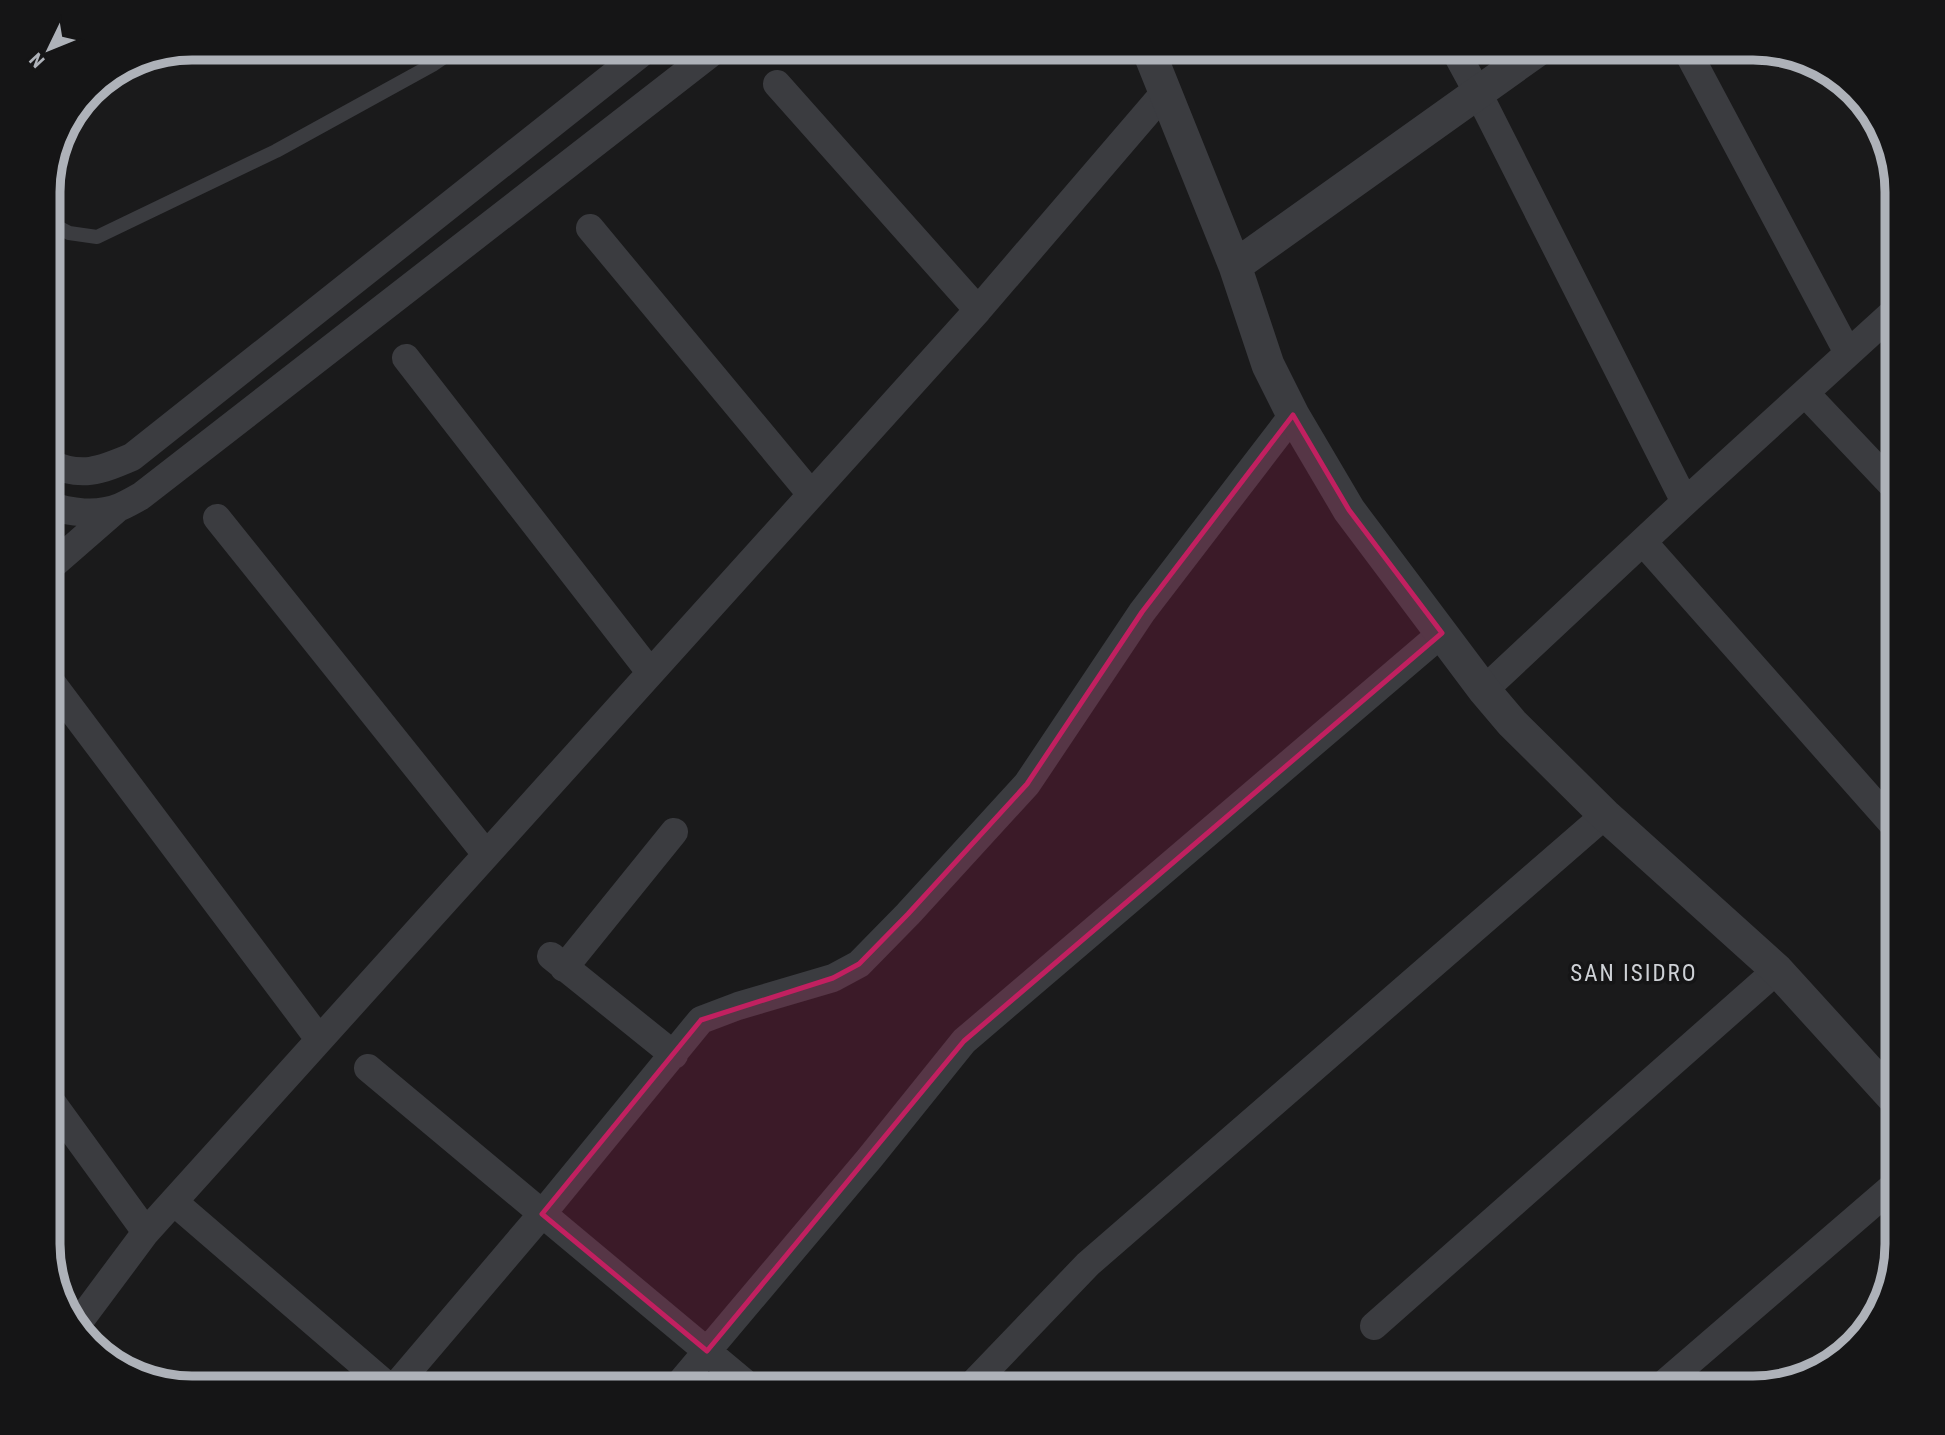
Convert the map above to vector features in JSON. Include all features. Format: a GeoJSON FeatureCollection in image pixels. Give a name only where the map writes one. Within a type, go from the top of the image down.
{"type":"FeatureCollection","features":[{"type":"Feature","properties":{"kind":"street"},"geometry":{"type":"LineString","coordinates":[[60,466],[83,473],[107,468],[132,457],[633,60]]}},
{"type":"Feature","properties":{"kind":"street"},"geometry":{"type":"LineString","coordinates":[[60,559],[118,508],[141,496],[702,60]]}},
{"type":"Feature","properties":{"kind":"street"},"geometry":{"type":"LineString","coordinates":[[1152,60],[1235,266],[1268,365],[1293,415],[1349,510],[1511,723],[1605,815],[1777,970],[1885,1089]]}},
{"type":"Feature","properties":{"kind":"street"},"geometry":{"type":"LineString","coordinates":[[1460,60],[1685,502]]}},
{"type":"Feature","properties":{"kind":"street"},"geometry":{"type":"LineString","coordinates":[[1235,266],[1524,60]]}},
{"type":"Feature","properties":{"kind":"street"},"geometry":{"type":"LineString","coordinates":[[1692,60],[1848,353]]}},
{"type":"Feature","properties":{"kind":"street"},"geometry":{"type":"LineString","coordinates":[[777,84],[978,310]]}},
{"type":"Feature","properties":{"kind":"street"},"geometry":{"type":"LineString","coordinates":[[82,1317],[146,1232],[978,310],[1165,92]]}},
{"type":"Feature","properties":{"kind":"street"},"geometry":{"type":"LineString","coordinates":[[590,228],[811,494]]}},
{"type":"Feature","properties":{"kind":"street"},"geometry":{"type":"LineString","coordinates":[[1484,690],[1885,320]]}},
{"type":"Feature","properties":{"kind":"street"},"geometry":{"type":"LineString","coordinates":[[406,358],[650,672]]}},
{"type":"Feature","properties":{"kind":"street"},"geometry":{"type":"LineString","coordinates":[[1805,393],[1885,477]]}},
{"type":"Feature","properties":{"kind":"street"},"geometry":{"type":"LineString","coordinates":[[402,1376],[542,1214],[701,1020],[738,1006],[833,978],[859,964],[908,914],[1027,784],[1142,612],[1293,415]]}},
{"type":"Feature","properties":{"kind":"street"},"geometry":{"type":"LineString","coordinates":[[60,509],[83,512],[118,508]]}},
{"type":"Feature","properties":{"kind":"street"},"geometry":{"type":"LineString","coordinates":[[217,518],[486,854]]}},
{"type":"Feature","properties":{"kind":"street"},"geometry":{"type":"LineString","coordinates":[[1643,542],[1885,815]]}},
{"type":"Feature","properties":{"kind":"street"},"geometry":{"type":"LineString","coordinates":[[686,1376],[869,1159],[964,1041],[1442,634]]}},
{"type":"Feature","properties":{"kind":"street"},"geometry":{"type":"LineString","coordinates":[[60,694],[319,1039]]}},
{"type":"Feature","properties":{"kind":"street"},"geometry":{"type":"LineString","coordinates":[[981,1376],[1088,1264],[1605,815]]}},
{"type":"Feature","properties":{"kind":"street"},"geometry":{"type":"LineString","coordinates":[[674,832],[557,961],[674,1055]]}},
{"type":"Feature","properties":{"kind":"street"},"geometry":{"type":"LineString","coordinates":[[1374,1326],[1777,970]]}},
{"type":"Feature","properties":{"kind":"street"},"geometry":{"type":"LineString","coordinates":[[368,1069],[736,1376]]}},
{"type":"Feature","properties":{"kind":"street"},"geometry":{"type":"LineString","coordinates":[[60,1114],[146,1232]]}},
{"type":"Feature","properties":{"kind":"street"},"geometry":{"type":"LineString","coordinates":[[1673,1376],[1885,1193]]}},
{"type":"Feature","properties":{"kind":"street"},"geometry":{"type":"LineString","coordinates":[[174,1202],[378,1376]]}},
{"type":"Feature","properties":{"kind":"lane"},"geometry":{"type":"LineString","coordinates":[[60,228],[69,233],[97,237],[276,151],[440,60]]}},
{"type":"Feature","properties":{"kind":"highlighted area"},"geometry":{"type":"Polygon","coordinates":[[[1293,415],[1349,510],[1442,633],[964,1041],[707,1351],[542,1214],[701,1020],[833,978],[859,964],[908,914],[1027,784],[1142,612],[1293,415]]]}},
{"type":"Feature","properties":{"kind":"district","name":"SAN ISIDRO"},"geometry":{"type":"Point","coordinates":[1634,973]}}]}
